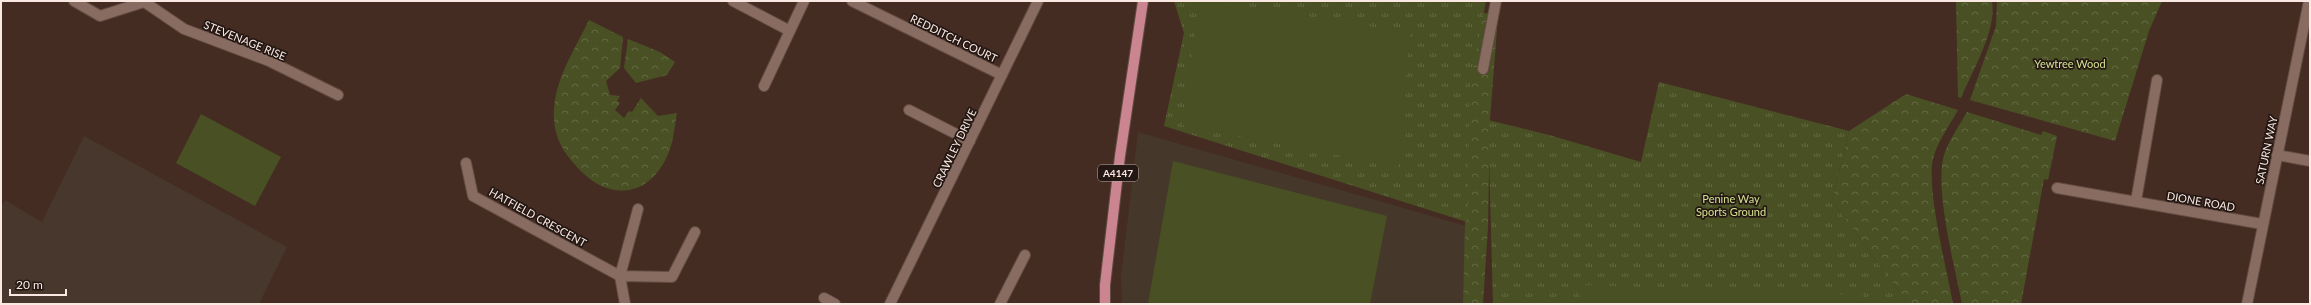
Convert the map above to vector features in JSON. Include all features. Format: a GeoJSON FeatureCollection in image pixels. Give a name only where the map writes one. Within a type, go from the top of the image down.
{"type":"FeatureCollection","features":[{"type":"Feature","properties":{"kind":"main road","name":"A4147"},"geometry":{"type":"LineString","coordinates":[[1105,304],[1105,285],[1120,156],[1143,1]]}},
{"type":"Feature","properties":{"kind":"street","name":"STEVENAGE RISE"},"geometry":{"type":"LineString","coordinates":[[74,1],[100,16],[145,2],[184,29],[269,61],[338,95]]}},
{"type":"Feature","properties":{"kind":"street"},"geometry":{"type":"LineString","coordinates":[[733,1],[790,31]]}},
{"type":"Feature","properties":{"kind":"street"},"geometry":{"type":"LineString","coordinates":[[764,86],[804,1]]}},
{"type":"Feature","properties":{"kind":"street","name":"REDDITCH COURT"},"geometry":{"type":"LineString","coordinates":[[852,1],[1002,75]]}},
{"type":"Feature","properties":{"kind":"street","name":"CRAWLEY DRIVE"},"geometry":{"type":"LineString","coordinates":[[890,304],[1038,1]]}},
{"type":"Feature","properties":{"kind":"street"},"geometry":{"type":"LineString","coordinates":[[1483,69],[1496,1]]}},
{"type":"Feature","properties":{"kind":"street","name":"SATURN WAY"},"geometry":{"type":"LineString","coordinates":[[2247,304],[2262,224],[2309,1]]}},
{"type":"Feature","properties":{"kind":"street"},"geometry":{"type":"LineString","coordinates":[[2136,201],[2157,80]]}},
{"type":"Feature","properties":{"kind":"street"},"geometry":{"type":"LineString","coordinates":[[909,110],[970,141]]}},
{"type":"Feature","properties":{"kind":"street"},"geometry":{"type":"LineString","coordinates":[[2277,155],[2310,161]]}},
{"type":"Feature","properties":{"kind":"street","name":"HATFIELD CRESCENT"},"geometry":{"type":"LineString","coordinates":[[466,163],[473,196],[620,276],[672,277],[695,232]]}},
{"type":"Feature","properties":{"kind":"street","name":"DIONE ROAD"},"geometry":{"type":"LineString","coordinates":[[2057,188],[2262,224]]}},
{"type":"Feature","properties":{"kind":"street"},"geometry":{"type":"LineString","coordinates":[[625,304],[620,276],[638,209]]}},
{"type":"Feature","properties":{"kind":"street"},"geometry":{"type":"LineString","coordinates":[[1000,304],[1025,255]]}},
{"type":"Feature","properties":{"kind":"street"},"geometry":{"type":"LineString","coordinates":[[824,298],[835,304]]}},
{"type":"Feature","properties":{"kind":"shaded area"},"geometry":{"type":"Polygon","coordinates":[[[1138,132],[1466,226],[1463,304],[1122,304],[1121,277],[1138,132]]]}},
{"type":"Feature","properties":{"kind":"shaded area"},"geometry":{"type":"Polygon","coordinates":[[[84,136],[287,247],[259,304],[1,304],[1,207],[5,200],[42,222],[84,136]]]}},
{"type":"Feature","properties":{"kind":"green space"},"geometry":{"type":"Polygon","coordinates":[[[1174,1],[1486,1],[1470,83],[1467,222],[1164,126],[1184,33],[1174,1]]]}},
{"type":"Feature","properties":{"kind":"green space"},"geometry":{"type":"Polygon","coordinates":[[[1200,1],[1215,1],[1410,33],[1398,167],[1182,125],[1200,1]]]}},
{"type":"Feature","properties":{"kind":"green space"},"geometry":{"type":"Polygon","coordinates":[[[1956,1],[1992,1],[1993,13],[1987,38],[1961,98],[1958,97],[1956,1]]]}},
{"type":"Feature","properties":{"kind":"green space","name":"Yewtree Wood"},"geometry":{"type":"Polygon","coordinates":[[[1997,1],[2162,1],[2149,31],[2115,141],[1970,100],[1996,26],[1997,1]]]}},
{"type":"Feature","properties":{"kind":"green space"},"geometry":{"type":"Polygon","coordinates":[[[1481,12],[1498,16],[1490,119],[1488,227],[1483,304],[1463,304],[1470,26],[1481,12]]]}},
{"type":"Feature","properties":{"kind":"green space"},"geometry":{"type":"Polygon","coordinates":[[[589,20],[623,37],[620,68],[606,81],[610,95],[620,96],[617,101],[620,103],[615,110],[624,118],[629,111],[632,112],[641,98],[658,116],[677,113],[670,149],[662,165],[653,177],[642,186],[630,190],[616,190],[603,187],[590,179],[568,156],[556,133],[554,106],[560,80],[589,20]]]}},
{"type":"Feature","properties":{"kind":"green space"},"geometry":{"type":"Polygon","coordinates":[[[628,39],[660,52],[675,62],[667,75],[636,83],[624,68],[628,39]]]}},
{"type":"Feature","properties":{"kind":"green space","name":"Penine Way Sports Ground"},"geometry":{"type":"Polygon","coordinates":[[[1659,82],[1849,131],[1832,201],[1908,304],[1493,304],[1488,120],[1549,135],[1641,162],[1659,82]]]}},
{"type":"Feature","properties":{"kind":"green space"},"geometry":{"type":"Polygon","coordinates":[[[1906,94],[1958,110],[1937,146],[1933,159],[1932,172],[1932,190],[1935,209],[1953,304],[1908,304],[1832,201],[1849,131],[1906,94]]]}},
{"type":"Feature","properties":{"kind":"green space"},"geometry":{"type":"Polygon","coordinates":[[[1967,112],[2041,135],[2043,131],[2057,136],[2048,180],[2044,179],[2021,304],[1962,304],[1943,207],[1942,170],[1946,149],[1967,112]]]}},
{"type":"Feature","properties":{"kind":"green space"},"geometry":{"type":"Polygon","coordinates":[[[201,114],[281,157],[255,206],[176,163],[201,114]]]}},
{"type":"Feature","properties":{"kind":"green space"},"geometry":{"type":"Polygon","coordinates":[[[1173,161],[1387,216],[1370,304],[1148,304],[1173,161]]]}},
{"type":"Feature","properties":{"kind":"green space"},"geometry":{"type":"Polygon","coordinates":[[[1580,285],[1863,295],[1863,304],[1579,304],[1580,285]]]}}]}
